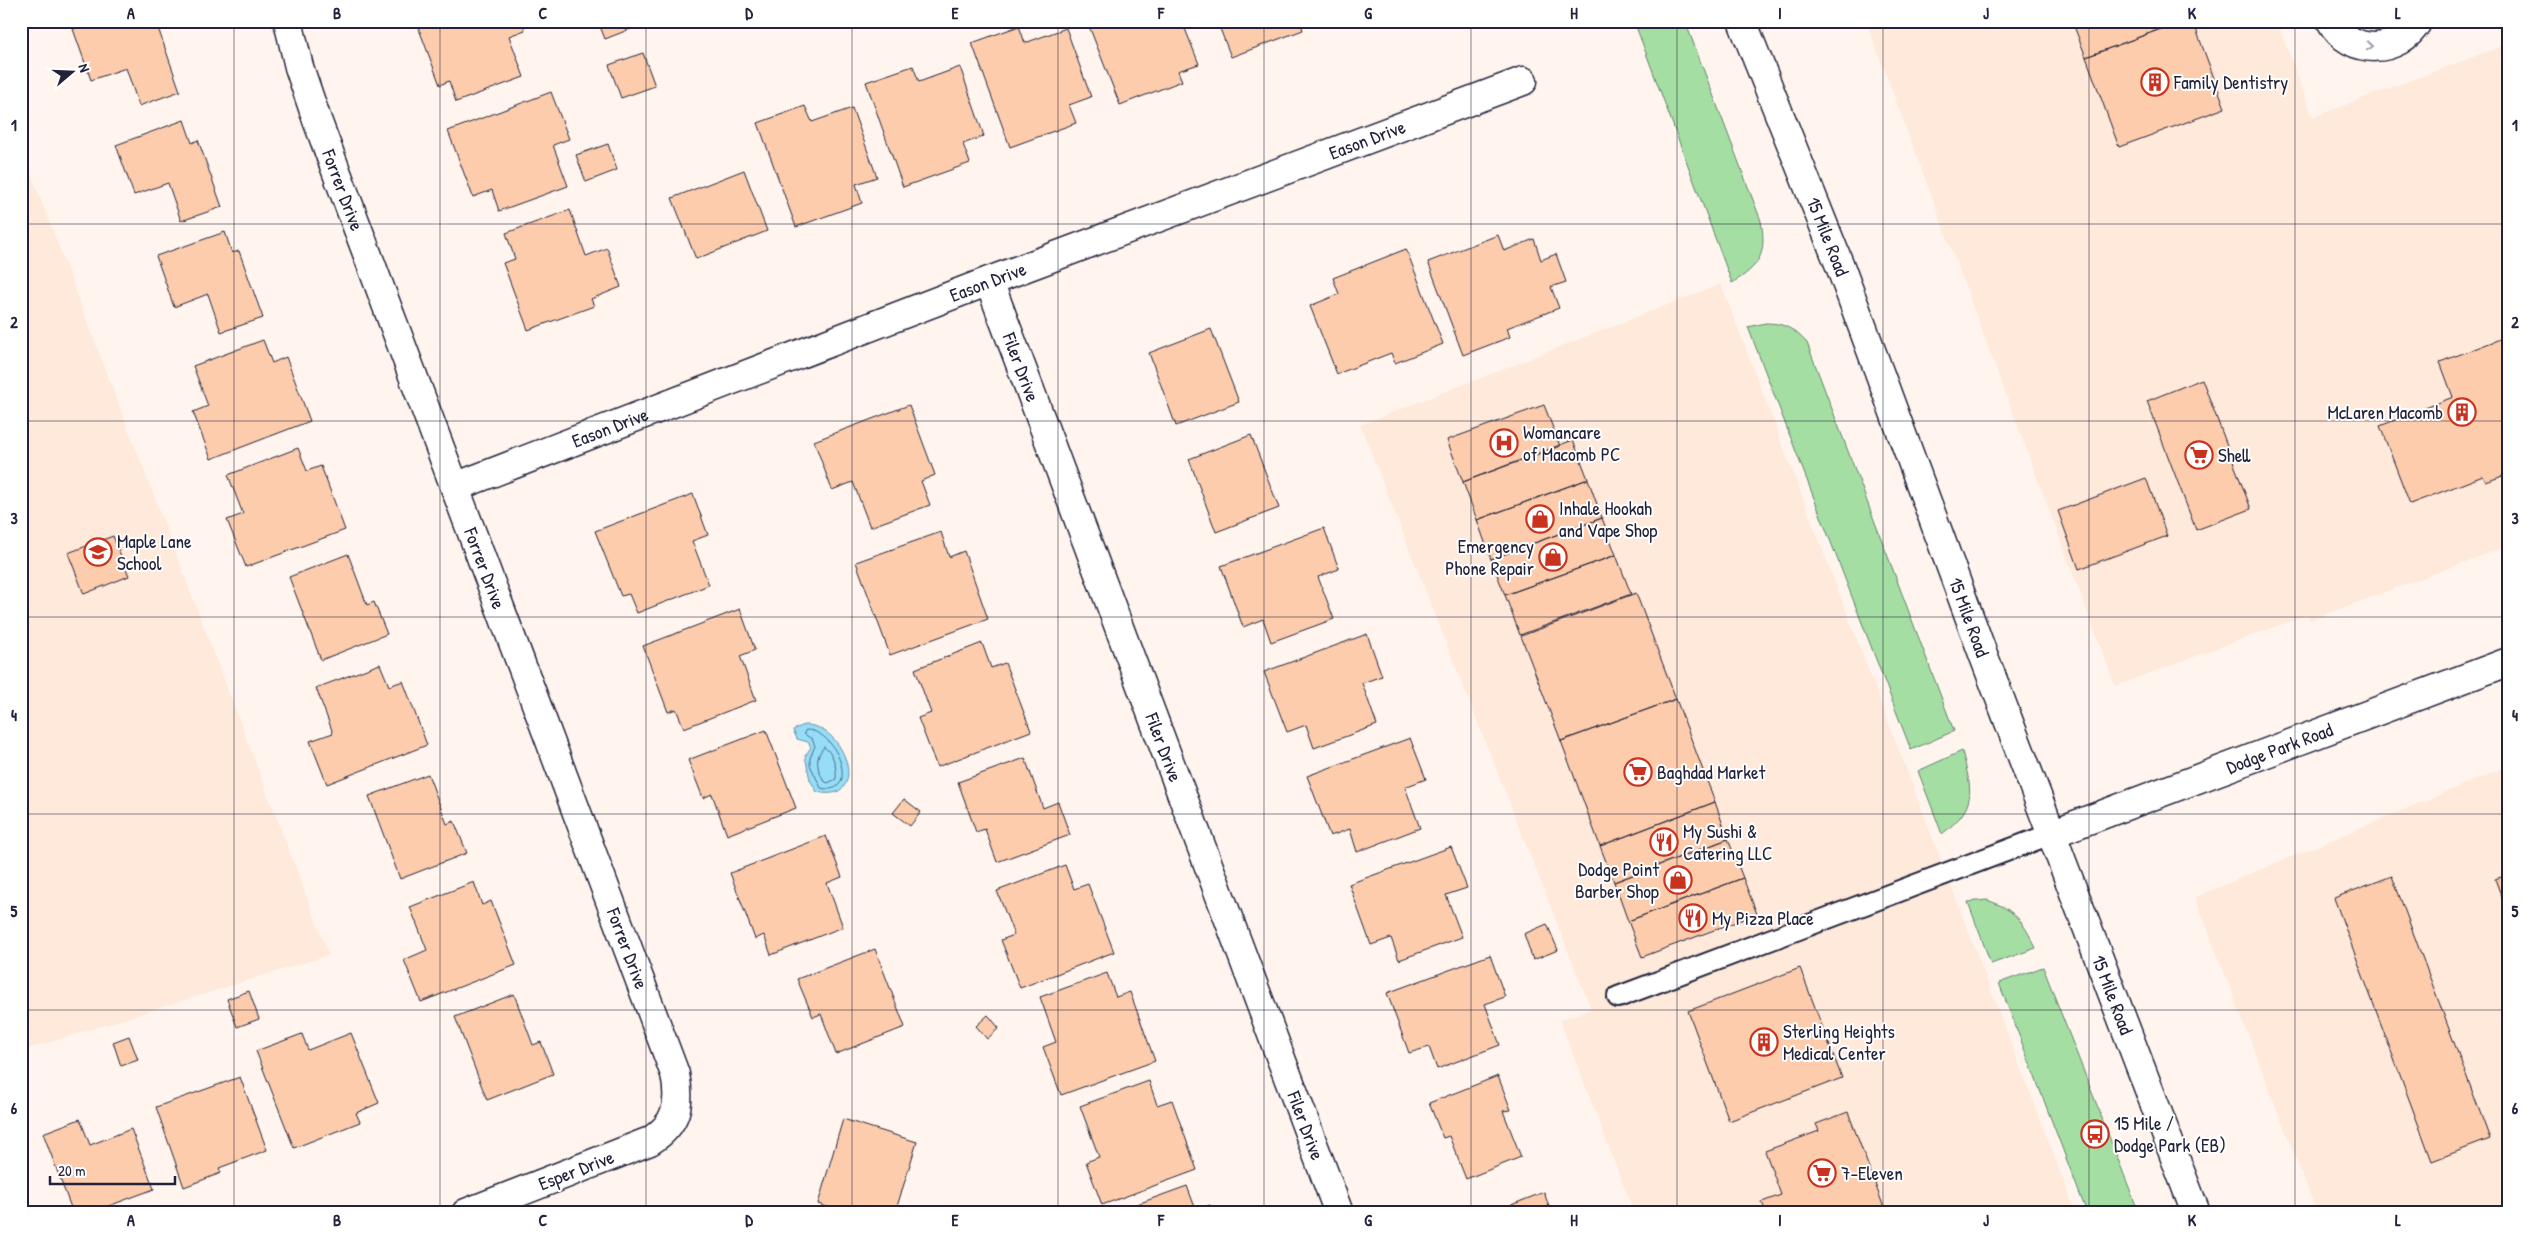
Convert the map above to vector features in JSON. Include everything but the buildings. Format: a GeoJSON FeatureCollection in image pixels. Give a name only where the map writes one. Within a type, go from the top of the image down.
{"type":"FeatureCollection","features":[{"type":"Feature","properties":{"kind":"street","name":"Forrer Drive"},"geometry":{"type":"LineString","coordinates":[[288,21],[299,67],[317,120],[675,1074],[679,1095],[675,1114]]}},
{"type":"Feature","properties":{"kind":"street","name":"15 Mile Road"},"geometry":{"type":"LineString","coordinates":[[1742,21],[1840,266],[2051,834],[2196,1213]]}},
{"type":"Feature","properties":{"kind":"street"},"geometry":{"type":"LineString","coordinates":[[2331,21],[2343,36],[2357,44],[2372,48],[2388,46],[2403,39],[2419,23]]}},
{"type":"Feature","properties":{"kind":"street","name":"Eason Drive"},"geometry":{"type":"LineString","coordinates":[[455,487],[989,281],[1523,81]]}},
{"type":"Feature","properties":{"kind":"street","name":"Filer Drive"},"geometry":{"type":"LineString","coordinates":[[989,281],[1339,1213]]}},
{"type":"Feature","properties":{"kind":"street","name":"Dodge Park Road"},"geometry":{"type":"LineString","coordinates":[[2051,834],[2508,662]]}},
{"type":"Feature","properties":{"kind":"street","name":"Esper Drive"},"geometry":{"type":"LineString","coordinates":[[466,1213],[650,1141],[665,1132],[675,1114]]}},
{"type":"Feature","properties":{"kind":"lane"},"geometry":{"type":"LineString","coordinates":[[1618,997],[2051,834]]}},
{"type":"Feature","properties":{"kind":"shaded area"},"geometry":{"type":"Polygon","coordinates":[[[1866,21],[2277,21],[2313,117],[2508,44],[2508,546],[2310,620],[2307,615],[2115,686],[1866,21]]]}},
{"type":"Feature","properties":{"kind":"shaded area","name":"Maple Lane School"},"geometry":{"type":"Polygon","coordinates":[[[21,148],[329,955],[21,1051],[21,148]]]}},
{"type":"Feature","properties":{"kind":"shaded area"},"geometry":{"type":"Polygon","coordinates":[[[1721,284],[2076,1213],[1634,1213],[1560,1020],[1591,1009],[1360,425],[1721,284]]]}},
{"type":"Feature","properties":{"kind":"shaded area"},"geometry":{"type":"Polygon","coordinates":[[[2508,766],[2508,1213],[2317,1213],[2195,897],[2508,766]]]}},
{"type":"Feature","properties":{"kind":"green space"},"geometry":{"type":"Polygon","coordinates":[[[1634,21],[1685,21],[1761,221],[1763,242],[1759,258],[1749,271],[1732,283],[1634,21]]]}},
{"type":"Feature","properties":{"kind":"green space"},"geometry":{"type":"Polygon","coordinates":[[[1766,323],[1779,324],[1789,328],[1807,343],[1954,731],[1911,750],[1748,327],[1766,323]]]}},
{"type":"Feature","properties":{"kind":"green space"},"geometry":{"type":"Polygon","coordinates":[[[1962,751],[1970,788],[1967,806],[1954,824],[1942,834],[1918,771],[1962,751]]]}},
{"type":"Feature","properties":{"kind":"green space"},"geometry":{"type":"Polygon","coordinates":[[[1987,900],[2005,908],[2018,918],[2036,948],[1991,964],[1968,902],[1987,900]]]}},
{"type":"Feature","properties":{"kind":"green space"},"geometry":{"type":"Polygon","coordinates":[[[2043,967],[2139,1213],[2087,1213],[1999,983],[2043,967]]]}},
{"type":"Feature","properties":{"kind":"water"},"geometry":{"type":"Polygon","coordinates":[[[804,725],[819,728],[831,736],[841,749],[848,776],[844,787],[834,793],[817,792],[810,780],[805,756],[811,747],[808,742],[797,739],[793,730],[804,725]]]}},
{"type":"Feature","properties":{"kind":"place","name":"Family Dentistry"},"geometry":{"type":"Point","coordinates":[2155,82]}},
{"type":"Feature","properties":{"kind":"place","name":"McLaren Macomb"},"geometry":{"type":"Point","coordinates":[2462,412]}},
{"type":"Feature","properties":{"kind":"place","name":"Womancare of Macomb PC"},"geometry":{"type":"Point","coordinates":[1504,443]}},
{"type":"Feature","properties":{"kind":"place","name":"Shell"},"geometry":{"type":"Point","coordinates":[2199,455]}},
{"type":"Feature","properties":{"kind":"place","name":"Inhale Hookah and Vape Shop"},"geometry":{"type":"Point","coordinates":[1540,519]}},
{"type":"Feature","properties":{"kind":"place","name":"Maple Lane School"},"geometry":{"type":"Point","coordinates":[98,552]}},
{"type":"Feature","properties":{"kind":"place","name":"Emergency Phone Repair"},"geometry":{"type":"Point","coordinates":[1553,557]}},
{"type":"Feature","properties":{"kind":"place","name":"Baghdad Market"},"geometry":{"type":"Point","coordinates":[1638,772]}},
{"type":"Feature","properties":{"kind":"place","name":"My Sushi & Catering LLC"},"geometry":{"type":"Point","coordinates":[1664,842]}},
{"type":"Feature","properties":{"kind":"place","name":"Dodge Point Barber Shop"},"geometry":{"type":"Point","coordinates":[1678,880]}},
{"type":"Feature","properties":{"kind":"place","name":"My Pizza Place"},"geometry":{"type":"Point","coordinates":[1693,918]}},
{"type":"Feature","properties":{"kind":"place","name":"Sterling Heights Medical Center"},"geometry":{"type":"Point","coordinates":[1764,1042]}},
{"type":"Feature","properties":{"kind":"place","name":"15 Mile / Dodge Park (EB)"},"geometry":{"type":"Point","coordinates":[2095,1134]}},
{"type":"Feature","properties":{"kind":"place","name":"7-Eleven"},"geometry":{"type":"Point","coordinates":[1822,1173]}}]}
